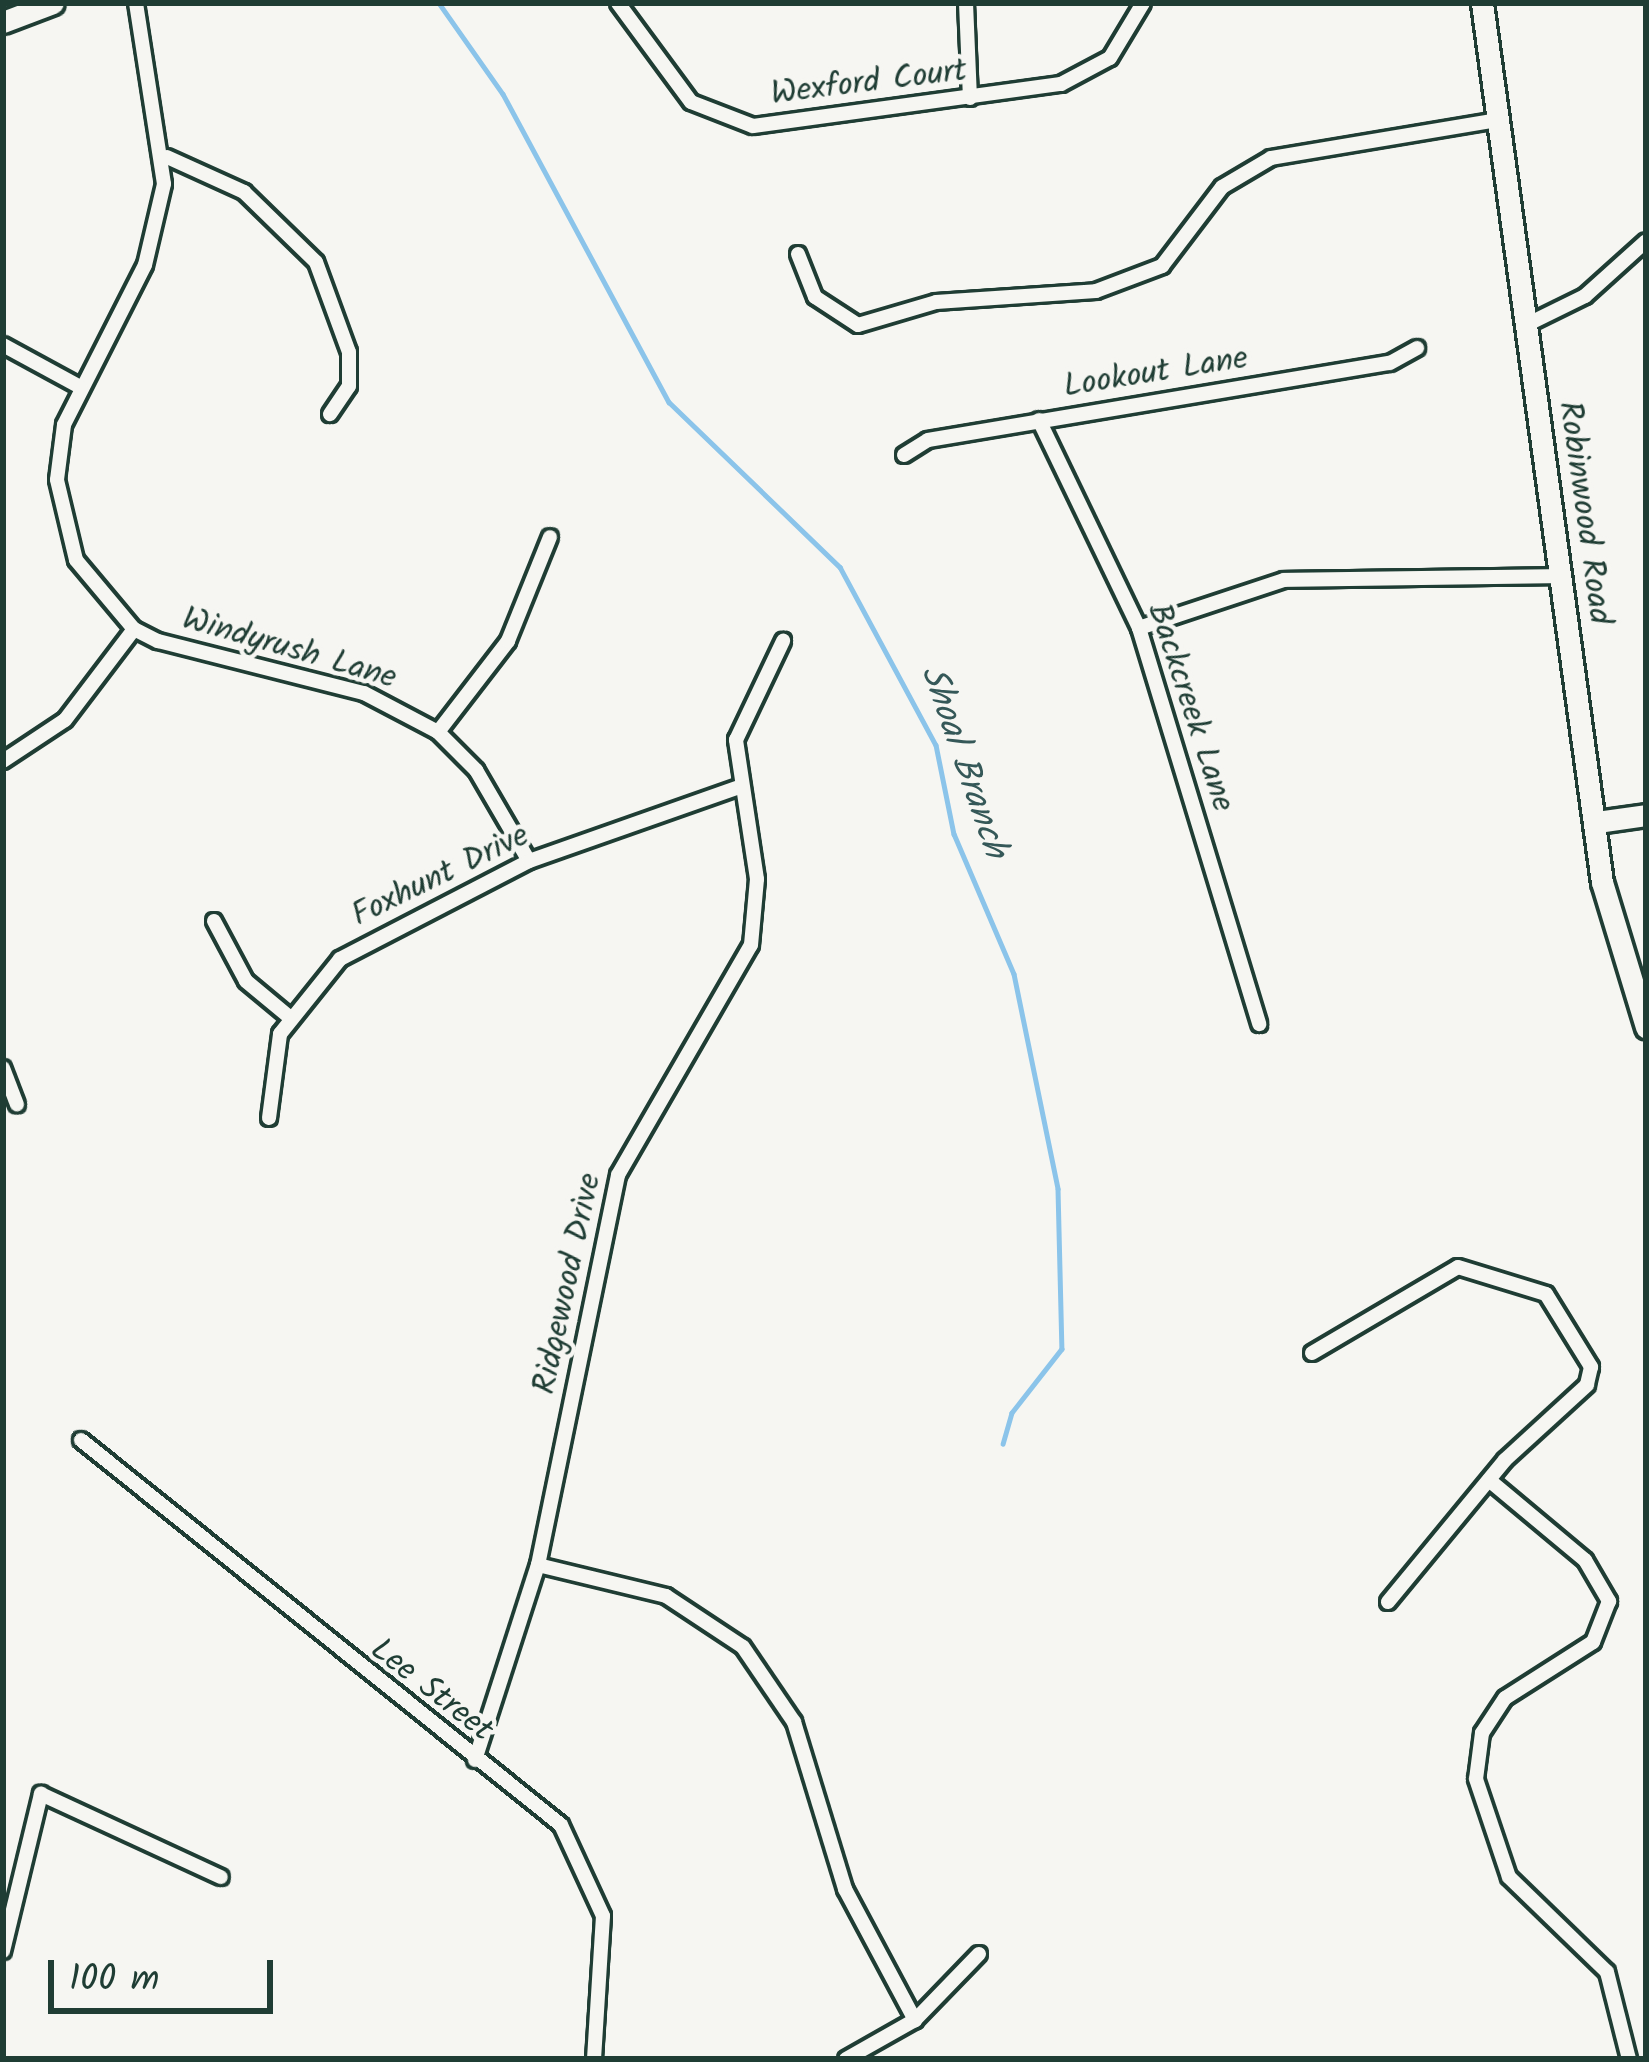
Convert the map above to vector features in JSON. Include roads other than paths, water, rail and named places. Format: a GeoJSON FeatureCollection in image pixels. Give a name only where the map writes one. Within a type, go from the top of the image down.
{"type":"FeatureCollection","features":[{"type":"Feature","properties":{"kind":"main road"},"geometry":{"type":"LineString","coordinates":[[3,22],[53,3]]}},
{"type":"Feature","properties":{"kind":"main road","name":"Robinwood Road"},"geometry":{"type":"LineString","coordinates":[[1482,3],[1493,121],[1610,915],[1645,1023]]}},
{"type":"Feature","properties":{"kind":"main road"},"geometry":{"type":"LineString","coordinates":[[1597,822],[1646,815]]}},
{"type":"Feature","properties":{"kind":"street","name":"Windyrush Lane"},"geometry":{"type":"LineString","coordinates":[[136,3],[166,157],[145,265],[80,387],[59,447],[60,513],[84,574],[134,629],[364,693],[438,732],[476,770],[530,861]]}},
{"type":"Feature","properties":{"kind":"street","name":"Wexford Court"},"geometry":{"type":"LineString","coordinates":[[618,3],[668,78],[720,119],[786,124],[970,98],[1098,68],[1143,3]]}},
{"type":"Feature","properties":{"kind":"street"},"geometry":{"type":"LineString","coordinates":[[966,3],[970,98]]}},
{"type":"Feature","properties":{"kind":"street"},"geometry":{"type":"LineString","coordinates":[[798,254],[814,297],[858,325],[936,302],[1096,291],[1162,266],[1222,187],[1271,158],[1493,121]]}},
{"type":"Feature","properties":{"kind":"street"},"geometry":{"type":"LineString","coordinates":[[166,157],[244,192],[316,262],[350,352],[350,386],[330,414]]}},
{"type":"Feature","properties":{"kind":"street"},"geometry":{"type":"LineString","coordinates":[[1523,326],[1585,296],[1646,241]]}},
{"type":"Feature","properties":{"kind":"street"},"geometry":{"type":"LineString","coordinates":[[3,345],[80,387]]}},
{"type":"Feature","properties":{"kind":"street","name":"Lookout Lane"},"geometry":{"type":"LineString","coordinates":[[904,455],[928,440],[1390,363],[1417,348]]}},
{"type":"Feature","properties":{"kind":"street","name":"Backcreek Lane"},"geometry":{"type":"LineString","coordinates":[[1039,420],[1139,628],[1259,1024]]}},
{"type":"Feature","properties":{"kind":"street"},"geometry":{"type":"LineString","coordinates":[[438,732],[508,641],[550,537]]}},
{"type":"Feature","properties":{"kind":"street"},"geometry":{"type":"LineString","coordinates":[[1139,628],[1284,580],[1559,576]]}},
{"type":"Feature","properties":{"kind":"street"},"geometry":{"type":"LineString","coordinates":[[3,761],[64,720],[134,629]]}},
{"type":"Feature","properties":{"kind":"street","name":"Ridgewood Drive"},"geometry":{"type":"LineString","coordinates":[[475,1760],[538,1564],[618,1175],[751,945],[757,879],[739,787],[739,720],[783,641]]}},
{"type":"Feature","properties":{"kind":"street","name":"Foxhunt Drive"},"geometry":{"type":"LineString","coordinates":[[288,1016],[340,958],[530,861],[739,787]]}},
{"type":"Feature","properties":{"kind":"street"},"geometry":{"type":"LineString","coordinates":[[214,920],[246,981],[288,1016],[269,1118]]}},
{"type":"Feature","properties":{"kind":"street"},"geometry":{"type":"LineString","coordinates":[[3,1068],[17,1104]]}},
{"type":"Feature","properties":{"kind":"street"},"geometry":{"type":"LineString","coordinates":[[1312,1353],[1445,1269],[1512,1277],[1546,1294],[1585,1350],[1587,1385],[1489,1480],[1388,1602]]}},
{"type":"Feature","properties":{"kind":"street","name":"Lee Street"},"geometry":{"type":"LineString","coordinates":[[81,1440],[561,1825],[594,1879],[604,1932],[593,2059]]}},
{"type":"Feature","properties":{"kind":"street"},"geometry":{"type":"LineString","coordinates":[[1489,1480],[1586,1560],[1610,1601],[1593,1642],[1504,1698],[1482,1733],[1476,1779],[1509,1877],[1607,1972],[1629,2059]]}},
{"type":"Feature","properties":{"kind":"street"},"geometry":{"type":"LineString","coordinates":[[538,1564],[666,1596],[743,1647],[794,1722],[845,1889],[915,2020]]}},
{"type":"Feature","properties":{"kind":"street"},"geometry":{"type":"LineString","coordinates":[[3,1951],[41,1794],[221,1877]]}},
{"type":"Feature","properties":{"kind":"street"},"geometry":{"type":"LineString","coordinates":[[846,2059],[915,2020],[979,1954]]}},
{"type":"Feature","properties":{"kind":"waterway","name":"Shoal Branch"},"geometry":{"type":"LineString","coordinates":[[439,3],[503,94],[669,402],[840,567],[936,745],[954,834],[1014,974],[1058,1189],[1062,1349],[1012,1413],[1003,1444]]}}]}
